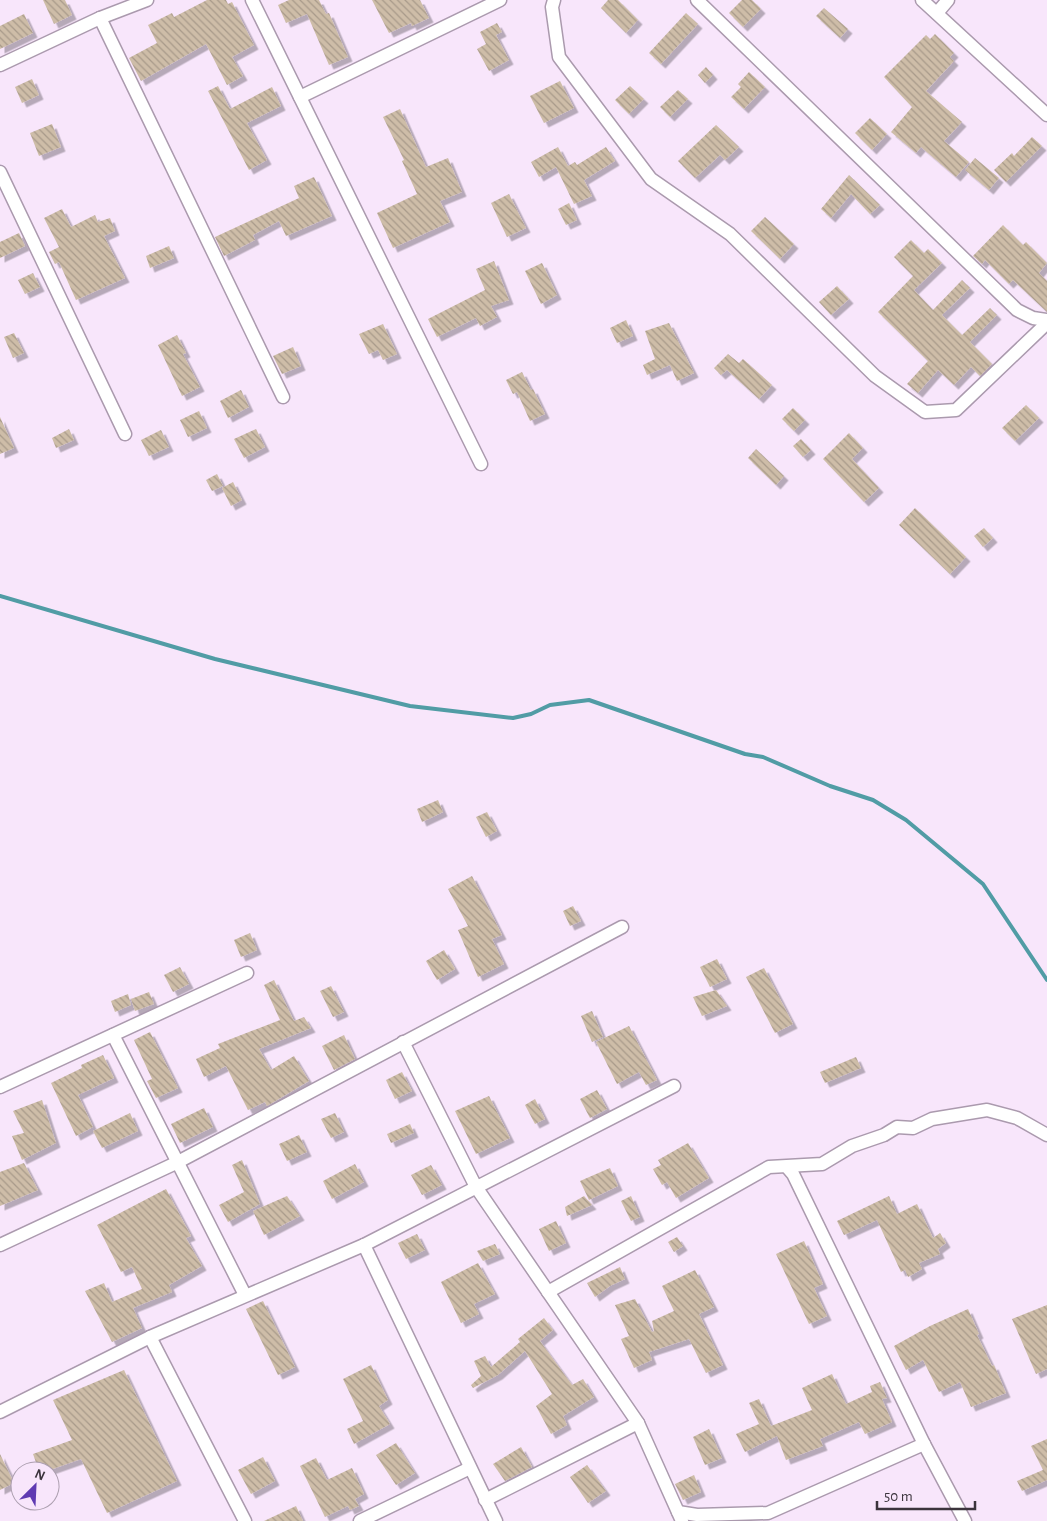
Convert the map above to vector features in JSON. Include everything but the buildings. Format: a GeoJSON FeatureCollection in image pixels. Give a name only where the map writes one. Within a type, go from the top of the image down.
{"type":"FeatureCollection","features":[{"type":"Feature","properties":{"kind":"street"},"geometry":{"type":"LineString","coordinates":[[0,65],[100,18],[147,0]]}},
{"type":"Feature","properties":{"kind":"street"},"geometry":{"type":"LineString","coordinates":[[252,0],[481,464]]}},
{"type":"Feature","properties":{"kind":"street"},"geometry":{"type":"LineString","coordinates":[[300,97],[500,0]]}},
{"type":"Feature","properties":{"kind":"street"},"geometry":{"type":"LineString","coordinates":[[554,0],[552,7],[559,57],[651,179],[730,234],[875,376],[925,412],[956,410],[1047,322]]}},
{"type":"Feature","properties":{"kind":"street"},"geometry":{"type":"LineString","coordinates":[[697,0],[1017,310],[1047,322]]}},
{"type":"Feature","properties":{"kind":"street"},"geometry":{"type":"LineString","coordinates":[[922,0],[1047,115]]}},
{"type":"Feature","properties":{"kind":"street"},"geometry":{"type":"LineString","coordinates":[[937,13],[948,0]]}},
{"type":"Feature","properties":{"kind":"street"},"geometry":{"type":"LineString","coordinates":[[100,18],[283,397]]}},
{"type":"Feature","properties":{"kind":"street"},"geometry":{"type":"LineString","coordinates":[[0,172],[125,434]]}},
{"type":"Feature","properties":{"kind":"street"},"geometry":{"type":"LineString","coordinates":[[0,1245],[176,1162],[622,927]]}},
{"type":"Feature","properties":{"kind":"street"},"geometry":{"type":"LineString","coordinates":[[0,1087],[247,973]]}},
{"type":"Feature","properties":{"kind":"street"},"geometry":{"type":"LineString","coordinates":[[113,1035],[245,1295]]}},
{"type":"Feature","properties":{"kind":"street"},"geometry":{"type":"LineString","coordinates":[[403,1042],[476,1187],[638,1423],[680,1517],[768,1514],[924,1444]]}},
{"type":"Feature","properties":{"kind":"street"},"geometry":{"type":"LineString","coordinates":[[0,1412],[150,1337],[364,1244],[674,1086]]}},
{"type":"Feature","properties":{"kind":"street"},"geometry":{"type":"LineString","coordinates":[[548,1292],[770,1167],[822,1164],[852,1146],[884,1136],[897,1127],[913,1128],[932,1119],[987,1110],[1017,1118],[1047,1136]]}},
{"type":"Feature","properties":{"kind":"street"},"geometry":{"type":"LineString","coordinates":[[787,1167],[793,1174],[924,1444],[965,1521]]}},
{"type":"Feature","properties":{"kind":"street"},"geometry":{"type":"LineString","coordinates":[[364,1244],[496,1521]]}},
{"type":"Feature","properties":{"kind":"street"},"geometry":{"type":"LineString","coordinates":[[150,1337],[245,1521]]}},
{"type":"Feature","properties":{"kind":"street"},"geometry":{"type":"LineString","coordinates":[[485,1500],[638,1423]]}},
{"type":"Feature","properties":{"kind":"street"},"geometry":{"type":"LineString","coordinates":[[360,1521],[470,1468]]}},
{"type":"Feature","properties":{"kind":"waterway"},"geometry":{"type":"LineString","coordinates":[[0,596],[215,659],[410,706],[513,718],[531,714],[550,705],[589,700],[745,754],[763,757],[830,786],[873,800],[906,820],[983,884],[1047,980]]}}]}
